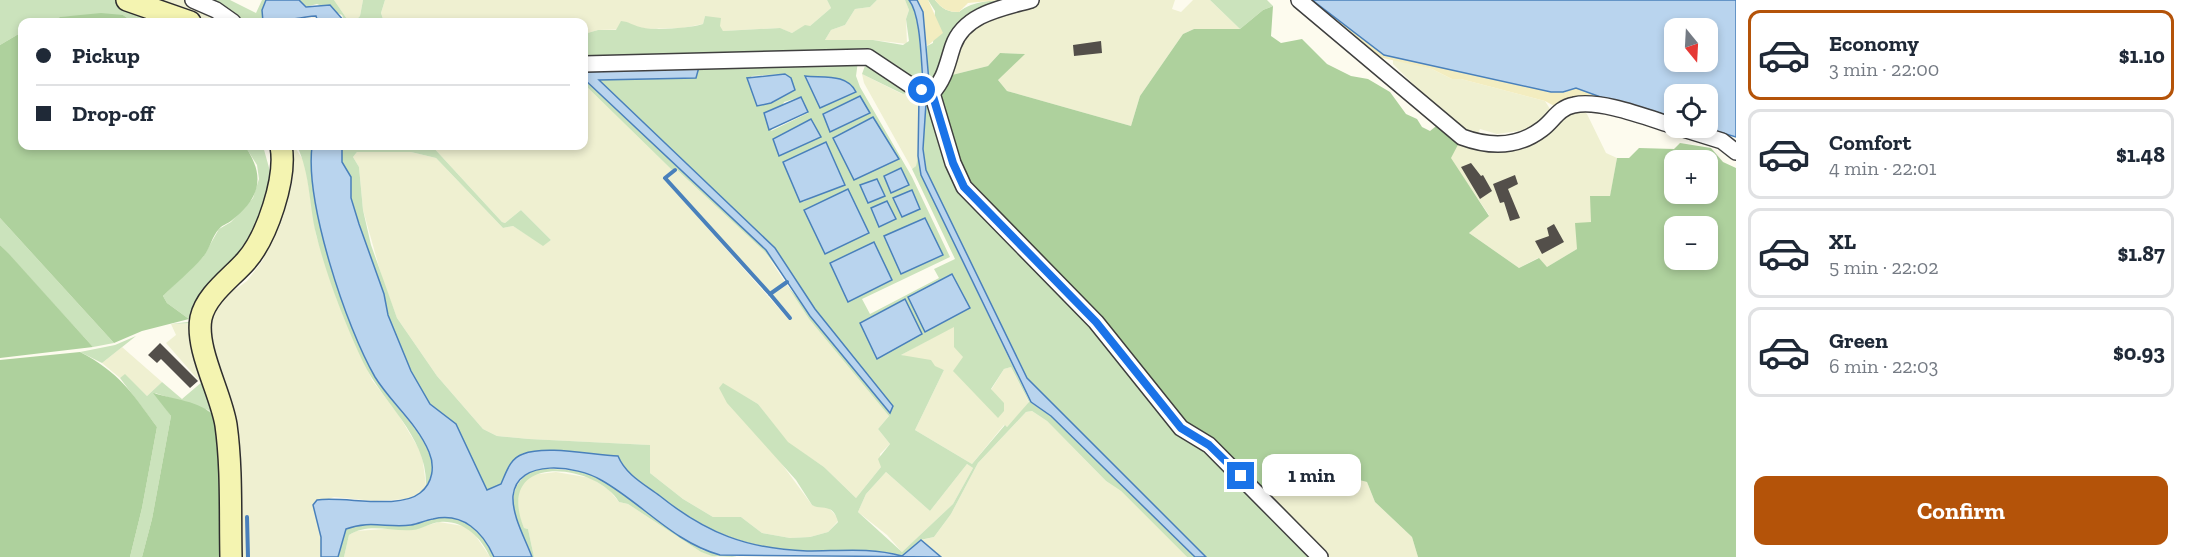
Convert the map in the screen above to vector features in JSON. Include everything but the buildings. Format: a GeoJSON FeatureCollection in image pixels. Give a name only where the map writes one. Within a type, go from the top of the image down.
{"type":"FeatureCollection","features":[{"type":"Feature","properties":{"kind":"street"},"geometry":{"type":"LineString","coordinates":[[127,0],[179,18]]}},
{"type":"Feature","properties":{"kind":"street"},"geometry":{"type":"LineString","coordinates":[[193,0],[216,10],[227,18]]}},
{"type":"Feature","properties":{"kind":"street"},"geometry":{"type":"LineString","coordinates":[[932,93],[941,83],[960,32],[971,21],[988,13],[1031,0]]}},
{"type":"Feature","properties":{"kind":"street"},"geometry":{"type":"LineString","coordinates":[[1299,0],[1462,137],[1484,145],[1525,139],[1542,129],[1556,113],[1577,104],[1592,104],[1664,123]]}},
{"type":"Feature","properties":{"kind":"street"},"geometry":{"type":"LineString","coordinates":[[588,64],[868,57],[910,85],[932,93]]}},
{"type":"Feature","properties":{"kind":"street"},"geometry":{"type":"LineString","coordinates":[[932,93],[953,163],[964,187],[1096,322],[1181,428],[1209,445],[1320,557]]}},
{"type":"Feature","properties":{"kind":"street"},"geometry":{"type":"LineString","coordinates":[[1712,138],[1722,141],[1736,152]]}},
{"type":"Feature","properties":{"kind":"street"},"geometry":{"type":"LineString","coordinates":[[231,557],[228,439],[219,395],[203,343],[201,319],[212,299],[247,260],[262,235],[276,195],[282,166],[281,150]]}},
{"type":"Feature","properties":{"kind":"green space"},"geometry":{"type":"Polygon","coordinates":[[[0,0],[117,0],[145,18],[127,18],[123,15],[18,18],[18,34],[0,45],[0,0]]]}},
{"type":"Feature","properties":{"kind":"green space"},"geometry":{"type":"Polygon","coordinates":[[[158,0],[187,0],[222,18],[198,18],[158,0]]]}},
{"type":"Feature","properties":{"kind":"green space"},"geometry":{"type":"Polygon","coordinates":[[[198,0],[230,0],[256,13],[262,0],[266,0],[262,10],[263,18],[231,18],[198,0]]]}},
{"type":"Feature","properties":{"kind":"green space"},"geometry":{"type":"Polygon","coordinates":[[[299,0],[334,0],[346,18],[317,4],[305,7],[299,0]]]}},
{"type":"Feature","properties":{"kind":"green space"},"geometry":{"type":"Polygon","coordinates":[[[334,0],[363,0],[360,16],[346,18],[334,0]]]}},
{"type":"Feature","properties":{"kind":"green space"},"geometry":{"type":"Polygon","coordinates":[[[363,0],[385,0],[381,13],[383,18],[358,18],[363,0]]]}},
{"type":"Feature","properties":{"kind":"green space"},"geometry":{"type":"Polygon","coordinates":[[[385,0],[827,0],[831,8],[810,26],[805,26],[792,33],[779,28],[723,31],[705,16],[703,24],[683,28],[598,30],[588,33],[588,18],[383,18],[381,13],[385,0]]]}},
{"type":"Feature","properties":{"kind":"green space"},"geometry":{"type":"Polygon","coordinates":[[[827,0],[877,0],[870,7],[855,9],[845,25],[831,30],[825,40],[873,40],[903,45],[909,41],[906,19],[909,10],[905,0],[909,0],[918,27],[923,82],[928,82],[927,46],[933,43],[935,11],[928,0],[935,0],[946,9],[959,12],[978,3],[1015,0],[972,16],[933,84],[920,85],[880,60],[588,59],[588,33],[598,30],[616,30],[621,21],[653,29],[690,27],[703,24],[705,16],[721,18],[720,26],[723,31],[780,28],[792,33],[805,25],[810,26],[831,8],[827,0]]]}},
{"type":"Feature","properties":{"kind":"green space"},"geometry":{"type":"Polygon","coordinates":[[[877,0],[905,0],[909,10],[906,19],[907,44],[873,40],[825,40],[831,30],[845,25],[855,9],[870,7],[877,0]]]}},
{"type":"Feature","properties":{"kind":"green space"},"geometry":{"type":"Polygon","coordinates":[[[1040,0],[1175,0],[1172,9],[1181,12],[1193,0],[1210,0],[1240,29],[1194,29],[1183,34],[1140,96],[1131,126],[1007,91],[998,80],[1024,54],[1000,53],[988,66],[948,76],[954,45],[988,16],[1040,0]]]}},
{"type":"Feature","properties":{"kind":"green space"},"geometry":{"type":"Polygon","coordinates":[[[1210,0],[1267,0],[1273,6],[1263,10],[1240,29],[1210,0]]]}},
{"type":"Feature","properties":{"kind":"green space"},"geometry":{"type":"Polygon","coordinates":[[[1273,6],[1271,36],[1281,43],[1302,39],[1327,64],[1351,76],[1368,79],[1390,92],[1406,114],[1417,119],[1422,127],[1430,131],[1440,123],[1461,139],[1451,158],[1489,216],[1469,233],[1519,268],[1539,258],[1547,267],[1577,249],[1575,223],[1591,222],[1590,196],[1610,196],[1617,158],[1629,158],[1639,148],[1674,149],[1680,143],[1711,148],[1713,150],[1664,150],[1664,204],[1718,204],[1718,156],[1723,162],[1736,168],[1736,557],[1418,557],[1412,537],[1375,502],[1367,482],[1336,474],[1325,462],[1285,464],[1293,474],[1266,499],[1182,424],[965,187],[937,97],[948,76],[988,66],[1000,53],[1025,54],[998,80],[1007,91],[1131,126],[1140,96],[1183,34],[1194,29],[1240,29],[1263,10],[1273,6]]]}},
{"type":"Feature","properties":{"kind":"green space"},"geometry":{"type":"Polygon","coordinates":[[[101,13],[123,15],[127,18],[57,18],[101,13]]]}},
{"type":"Feature","properties":{"kind":"green space"},"geometry":{"type":"Polygon","coordinates":[[[18,34],[18,150],[248,150],[256,168],[257,186],[254,195],[241,212],[220,228],[203,257],[163,296],[167,303],[189,319],[142,331],[114,343],[0,218],[0,45],[18,34]]]}},
{"type":"Feature","properties":{"kind":"green space"},"geometry":{"type":"Polygon","coordinates":[[[1393,59],[1432,69],[1452,79],[1461,79],[1545,101],[1550,109],[1537,123],[1525,130],[1497,134],[1480,129],[1476,137],[1462,131],[1464,128],[1439,110],[1393,64],[1393,59]]]}},
{"type":"Feature","properties":{"kind":"green space"},"geometry":{"type":"Polygon","coordinates":[[[858,61],[856,76],[860,87],[912,177],[950,257],[862,299],[870,314],[939,278],[934,269],[955,259],[912,169],[916,166],[918,156],[921,175],[1030,402],[1051,416],[1195,557],[1187,557],[1121,491],[1106,481],[1047,421],[1032,411],[1026,412],[978,463],[951,514],[934,537],[920,540],[903,556],[867,550],[785,550],[765,547],[728,536],[677,509],[631,474],[618,456],[509,465],[501,484],[487,490],[456,424],[430,404],[411,371],[388,315],[384,294],[359,224],[351,198],[351,177],[342,162],[342,150],[436,150],[502,222],[505,223],[521,210],[551,240],[543,246],[513,226],[503,228],[436,158],[411,152],[357,152],[353,157],[359,167],[363,210],[371,245],[397,318],[437,376],[483,429],[497,436],[650,445],[650,473],[683,499],[713,517],[741,517],[762,533],[790,538],[810,537],[828,532],[838,522],[836,516],[830,509],[812,505],[796,480],[727,403],[719,388],[723,383],[758,404],[788,442],[824,467],[856,498],[881,467],[878,459],[890,444],[878,429],[889,416],[809,319],[786,284],[890,412],[815,309],[775,248],[598,79],[696,78],[699,68],[588,72],[588,66],[858,61]],[[785,74],[751,76],[771,103],[783,95],[785,74]],[[805,76],[856,92],[852,86],[840,79],[805,76]],[[801,97],[784,102],[771,131],[808,113],[801,97]],[[792,181],[803,202],[845,183],[792,181]],[[954,327],[901,355],[931,360],[935,366],[944,370],[915,430],[972,464],[1005,425],[1007,427],[1029,402],[1011,367],[1004,369],[991,389],[1004,403],[1004,411],[998,418],[953,371],[963,357],[954,347],[954,327]],[[967,464],[930,511],[886,472],[866,494],[858,512],[902,552],[953,504],[973,468],[967,464]]]}},
{"type":"Feature","properties":{"kind":"green space"},"geometry":{"type":"Polygon","coordinates":[[[866,63],[927,97],[1208,447],[1318,557],[1206,557],[1042,396],[1027,378],[926,170],[923,149],[926,103],[912,92],[903,94],[862,74],[866,63]]]}},
{"type":"Feature","properties":{"kind":"green space"},"geometry":{"type":"Polygon","coordinates":[[[862,74],[902,94],[912,92],[919,97],[918,156],[916,166],[912,169],[864,83],[862,74]]]}},
{"type":"Feature","properties":{"kind":"green space"},"geometry":{"type":"Polygon","coordinates":[[[588,83],[766,250],[787,281],[765,252],[675,168],[672,170],[588,88],[588,83]]]}},
{"type":"Feature","properties":{"kind":"green space"},"geometry":{"type":"Polygon","coordinates":[[[588,88],[672,170],[664,179],[789,320],[792,317],[772,294],[786,284],[809,319],[889,416],[878,429],[890,444],[880,454],[881,467],[856,498],[824,467],[788,443],[758,404],[723,384],[812,505],[829,508],[837,517],[838,521],[828,532],[810,537],[790,538],[762,533],[741,517],[713,517],[683,499],[650,473],[649,445],[497,436],[483,429],[437,376],[397,318],[383,281],[363,210],[359,167],[353,157],[357,152],[411,152],[436,158],[503,228],[513,226],[543,245],[551,240],[521,210],[505,223],[436,150],[588,150],[588,88]]]}},
{"type":"Feature","properties":{"kind":"green space"},"geometry":{"type":"Polygon","coordinates":[[[1577,105],[1587,114],[1606,153],[1617,158],[1610,197],[1591,222],[1577,249],[1547,267],[1538,258],[1519,268],[1469,233],[1489,215],[1450,158],[1461,139],[1506,145],[1577,105]]]}},
{"type":"Feature","properties":{"kind":"green space"},"geometry":{"type":"Polygon","coordinates":[[[248,150],[264,150],[271,175],[266,218],[195,318],[189,319],[167,303],[163,296],[203,257],[219,229],[231,222],[253,198],[259,179],[257,165],[248,150]]]}},
{"type":"Feature","properties":{"kind":"green space"},"geometry":{"type":"Polygon","coordinates":[[[294,150],[297,150],[305,163],[316,235],[337,300],[372,380],[398,414],[422,454],[426,486],[422,492],[408,499],[374,501],[334,497],[313,505],[321,537],[321,557],[249,557],[246,517],[247,557],[237,557],[209,341],[210,311],[228,288],[236,289],[247,281],[263,260],[292,184],[294,150]]]}},
{"type":"Feature","properties":{"kind":"green space"},"geometry":{"type":"Polygon","coordinates":[[[299,150],[312,150],[315,199],[321,231],[340,297],[352,328],[375,377],[417,431],[430,455],[432,469],[426,486],[425,468],[420,452],[403,421],[363,362],[336,299],[316,234],[299,150]]]}},
{"type":"Feature","properties":{"kind":"green space"},"geometry":{"type":"Polygon","coordinates":[[[677,170],[765,252],[785,282],[770,292],[667,179],[677,170]]]}},
{"type":"Feature","properties":{"kind":"green space"},"geometry":{"type":"Polygon","coordinates":[[[0,218],[114,343],[93,347],[0,245],[0,218]]]}},
{"type":"Feature","properties":{"kind":"green space"},"geometry":{"type":"Polygon","coordinates":[[[0,245],[9,254],[93,347],[0,358],[0,245]]]}},
{"type":"Feature","properties":{"kind":"green space"},"geometry":{"type":"Polygon","coordinates":[[[195,321],[219,402],[220,478],[214,416],[208,410],[155,393],[171,416],[152,519],[142,557],[130,557],[157,427],[120,378],[125,374],[147,396],[162,382],[182,399],[209,376],[193,323],[171,324],[195,321]]]}},
{"type":"Feature","properties":{"kind":"green space"},"geometry":{"type":"Polygon","coordinates":[[[193,323],[209,377],[201,383],[166,343],[176,335],[171,324],[193,323]]]}},
{"type":"Feature","properties":{"kind":"green space"},"geometry":{"type":"Polygon","coordinates":[[[954,326],[963,357],[991,390],[1004,369],[1011,367],[1029,403],[1007,427],[1004,425],[972,464],[915,430],[944,370],[901,355],[954,326]]]}},
{"type":"Feature","properties":{"kind":"green space"},"geometry":{"type":"Polygon","coordinates":[[[136,336],[102,363],[80,352],[115,345],[136,336]]]}},
{"type":"Feature","properties":{"kind":"green space"},"geometry":{"type":"Polygon","coordinates":[[[122,347],[162,382],[147,396],[125,375],[120,378],[102,363],[122,347]]]}},
{"type":"Feature","properties":{"kind":"green space"},"geometry":{"type":"Polygon","coordinates":[[[80,352],[105,367],[124,384],[157,427],[130,557],[0,557],[0,360],[80,352]]]}},
{"type":"Feature","properties":{"kind":"green space"},"geometry":{"type":"Polygon","coordinates":[[[153,393],[202,407],[214,416],[227,557],[142,557],[152,519],[171,416],[153,393]]]}},
{"type":"Feature","properties":{"kind":"green space"},"geometry":{"type":"Polygon","coordinates":[[[1032,411],[1047,421],[1106,481],[1121,491],[1187,557],[941,557],[921,540],[934,537],[951,514],[978,463],[1026,412],[1032,411]]]}},
{"type":"Feature","properties":{"kind":"green space"},"geometry":{"type":"Polygon","coordinates":[[[1325,462],[1336,474],[1367,482],[1375,502],[1412,537],[1418,557],[1322,557],[1266,499],[1292,475],[1284,464],[1325,462]]]}},
{"type":"Feature","properties":{"kind":"green space"},"geometry":{"type":"Polygon","coordinates":[[[967,464],[973,468],[953,504],[902,552],[887,535],[858,512],[866,494],[886,472],[930,511],[967,464]]]}},
{"type":"Feature","properties":{"kind":"green space"},"geometry":{"type":"Polygon","coordinates":[[[538,468],[582,471],[602,480],[702,550],[737,557],[712,556],[701,552],[628,504],[619,502],[607,489],[590,479],[571,473],[551,472],[534,476],[523,486],[518,503],[524,528],[528,529],[534,557],[532,557],[517,520],[514,496],[517,486],[525,476],[538,468]]]}},
{"type":"Feature","properties":{"kind":"green space"},"geometry":{"type":"Polygon","coordinates":[[[556,472],[591,478],[609,490],[619,502],[628,504],[701,552],[718,557],[534,557],[528,529],[524,528],[517,511],[519,489],[525,479],[531,475],[556,472]]]}},
{"type":"Feature","properties":{"kind":"green space"},"geometry":{"type":"Polygon","coordinates":[[[456,517],[479,533],[494,557],[490,557],[482,543],[464,527],[440,522],[413,530],[372,528],[357,531],[349,535],[344,557],[338,557],[346,529],[359,524],[410,525],[436,518],[456,517]]]}},
{"type":"Feature","properties":{"kind":"green space"},"geometry":{"type":"Polygon","coordinates":[[[439,522],[463,526],[473,532],[490,557],[344,557],[349,535],[356,531],[398,528],[412,530],[439,522]]]}},
{"type":"Feature","properties":{"kind":"sand"},"geometry":{"type":"Polygon","coordinates":[[[917,0],[928,0],[943,33],[927,46],[917,0]]]}},
{"type":"Feature","properties":{"kind":"sand"},"geometry":{"type":"Polygon","coordinates":[[[935,0],[1001,0],[968,3],[959,12],[940,6],[935,0]]]}},
{"type":"Feature","properties":{"kind":"sand"},"geometry":{"type":"Polygon","coordinates":[[[1305,0],[1312,0],[1384,55],[1564,92],[1576,88],[1606,99],[1664,114],[1664,120],[1597,102],[1558,108],[1545,101],[1461,79],[1452,79],[1432,69],[1374,56],[1305,0]]]}},
{"type":"Feature","properties":{"kind":"water"},"geometry":{"type":"Polygon","coordinates":[[[266,0],[299,0],[306,7],[330,5],[341,18],[317,18],[316,16],[263,18],[262,10],[266,0]]]}},
{"type":"Feature","properties":{"kind":"water"},"geometry":{"type":"Polygon","coordinates":[[[909,0],[917,0],[923,12],[929,82],[923,82],[918,27],[909,0]]]}},
{"type":"Feature","properties":{"kind":"water"},"geometry":{"type":"Polygon","coordinates":[[[1312,0],[1736,0],[1736,137],[1718,132],[1718,84],[1664,84],[1664,114],[1606,99],[1576,88],[1563,92],[1551,92],[1384,55],[1312,0]]]}},
{"type":"Feature","properties":{"kind":"water"},"geometry":{"type":"Polygon","coordinates":[[[699,67],[696,78],[599,80],[775,248],[815,309],[893,406],[890,413],[810,316],[766,250],[588,83],[588,72],[699,67]]]}},
{"type":"Feature","properties":{"kind":"water"},"geometry":{"type":"Polygon","coordinates":[[[785,74],[791,78],[795,90],[771,103],[757,106],[747,78],[785,74]]]}},
{"type":"Feature","properties":{"kind":"water"},"geometry":{"type":"Polygon","coordinates":[[[805,76],[841,79],[852,86],[856,92],[820,108],[805,76]]]}},
{"type":"Feature","properties":{"kind":"water"},"geometry":{"type":"Polygon","coordinates":[[[860,96],[870,113],[830,132],[823,114],[860,96]]]}},
{"type":"Feature","properties":{"kind":"water"},"geometry":{"type":"Polygon","coordinates":[[[801,97],[808,112],[769,130],[764,113],[801,97]]]}},
{"type":"Feature","properties":{"kind":"water"},"geometry":{"type":"Polygon","coordinates":[[[919,97],[926,103],[923,149],[926,170],[1027,378],[1206,557],[1195,557],[1051,416],[1031,402],[921,175],[918,156],[919,97]]]}},
{"type":"Feature","properties":{"kind":"water"},"geometry":{"type":"Polygon","coordinates":[[[873,117],[899,159],[854,180],[833,138],[873,117]]]}},
{"type":"Feature","properties":{"kind":"water"},"geometry":{"type":"Polygon","coordinates":[[[811,119],[821,137],[779,156],[773,139],[811,119]]]}},
{"type":"Feature","properties":{"kind":"water"},"geometry":{"type":"Polygon","coordinates":[[[826,142],[845,185],[800,202],[783,162],[826,142]]]}},
{"type":"Feature","properties":{"kind":"water"},"geometry":{"type":"Polygon","coordinates":[[[312,150],[342,150],[342,162],[351,177],[351,198],[359,224],[384,294],[388,315],[411,371],[430,404],[456,424],[487,490],[501,484],[509,466],[515,459],[533,451],[556,450],[618,456],[631,474],[677,509],[728,537],[785,550],[867,550],[902,556],[921,540],[941,557],[720,555],[687,541],[601,480],[578,471],[550,468],[525,475],[517,484],[513,496],[517,519],[532,557],[494,557],[484,540],[471,526],[454,518],[444,518],[403,526],[354,526],[346,529],[338,557],[321,557],[321,537],[313,505],[317,500],[385,502],[411,498],[420,493],[428,484],[432,468],[431,457],[424,442],[375,377],[352,328],[340,297],[321,231],[312,170],[312,150]]]}},
{"type":"Feature","properties":{"kind":"water"},"geometry":{"type":"Polygon","coordinates":[[[901,168],[909,185],[891,193],[884,176],[901,168]]]}},
{"type":"Feature","properties":{"kind":"water"},"geometry":{"type":"Polygon","coordinates":[[[877,179],[885,196],[868,203],[860,185],[877,179]]]}},
{"type":"Feature","properties":{"kind":"water"},"geometry":{"type":"Polygon","coordinates":[[[848,189],[869,233],[825,254],[804,210],[848,189]]]}},
{"type":"Feature","properties":{"kind":"water"},"geometry":{"type":"Polygon","coordinates":[[[912,190],[920,209],[902,217],[893,198],[912,190]]]}},
{"type":"Feature","properties":{"kind":"water"},"geometry":{"type":"Polygon","coordinates":[[[887,201],[896,219],[879,227],[871,208],[887,201]]]}},
{"type":"Feature","properties":{"kind":"water"},"geometry":{"type":"Polygon","coordinates":[[[925,218],[943,255],[901,274],[884,236],[925,218]]]}},
{"type":"Feature","properties":{"kind":"water"},"geometry":{"type":"Polygon","coordinates":[[[874,242],[892,280],[848,302],[830,263],[874,242]]]}},
{"type":"Feature","properties":{"kind":"water"},"geometry":{"type":"Polygon","coordinates":[[[952,274],[970,308],[925,332],[908,297],[952,274]]]}},
{"type":"Feature","properties":{"kind":"water"},"geometry":{"type":"Polygon","coordinates":[[[905,299],[922,334],[877,359],[860,323],[905,299]]]}},
{"type":"Feature","properties":{"kind":"waterway"},"geometry":{"type":"LineString","coordinates":[[675,170],[665,178],[770,294],[787,282]]}},
{"type":"Feature","properties":{"kind":"waterway"},"geometry":{"type":"LineString","coordinates":[[770,294],[790,318]]}},
{"type":"Feature","properties":{"kind":"waterway"},"geometry":{"type":"LineString","coordinates":[[247,517],[248,557]]}},
{"type":"Feature","properties":{"kind":"route"},"geometry":{"type":"LineString","coordinates":[[922,90],[932,93],[953,163],[964,187],[1096,322],[1181,428],[1209,445],[1241,476]]}}]}
